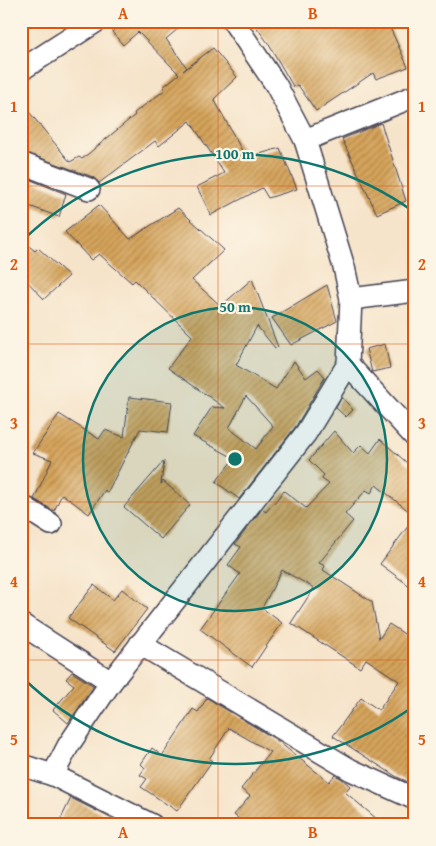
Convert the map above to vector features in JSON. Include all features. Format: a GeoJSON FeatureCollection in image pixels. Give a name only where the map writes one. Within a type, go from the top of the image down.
{"type":"FeatureCollection","features":[{"type":"Feature","properties":{"kind":"street"},"geometry":{"type":"LineString","coordinates":[[21,70],[97,21]]}},
{"type":"Feature","properties":{"kind":"street"},"geometry":{"type":"LineString","coordinates":[[53,775],[68,746],[111,682],[306,434],[348,364],[351,299],[344,267],[304,140],[276,85],[232,21]]}},
{"type":"Feature","properties":{"kind":"street"},"geometry":{"type":"LineString","coordinates":[[304,140],[415,96]]}},
{"type":"Feature","properties":{"kind":"street"},"geometry":{"type":"LineString","coordinates":[[21,163],[89,189]]}},
{"type":"Feature","properties":{"kind":"street"},"geometry":{"type":"LineString","coordinates":[[351,299],[415,291]]}},
{"type":"Feature","properties":{"kind":"street"},"geometry":{"type":"LineString","coordinates":[[348,364],[415,437]]}},
{"type":"Feature","properties":{"kind":"street"},"geometry":{"type":"LineString","coordinates":[[21,504],[51,524]]}},
{"type":"Feature","properties":{"kind":"street"},"geometry":{"type":"LineString","coordinates":[[21,624],[111,682]]}},
{"type":"Feature","properties":{"kind":"street"},"geometry":{"type":"LineString","coordinates":[[140,644],[351,770],[415,800]]}},
{"type":"Feature","properties":{"kind":"street"},"geometry":{"type":"LineString","coordinates":[[21,765],[53,775],[152,825]]}},
{"type":"Feature","properties":{"kind":"building"},"geometry":{"type":"Polygon","coordinates":[[[124,21],[187,21],[166,39],[187,68],[213,48],[237,77],[214,99],[246,158],[280,148],[297,189],[268,198],[262,188],[211,215],[197,187],[224,173],[190,121],[159,146],[155,141],[99,183],[93,177],[21,151],[21,102],[70,162],[79,157],[82,159],[135,115],[134,113],[165,90],[163,87],[179,74],[138,32],[123,45],[112,32],[124,21]]]}},
{"type":"Feature","properties":{"kind":"building"},"geometry":{"type":"Polygon","coordinates":[[[252,21],[387,21],[408,67],[376,79],[373,73],[316,111],[298,85],[294,88],[268,43],[252,21]]]}},
{"type":"Feature","properties":{"kind":"building"},"geometry":{"type":"Polygon","coordinates":[[[381,123],[406,201],[377,214],[342,139],[381,123]]]}},
{"type":"Feature","properties":{"kind":"building"},"geometry":{"type":"Polygon","coordinates":[[[21,176],[66,194],[59,217],[21,203],[21,176]]]}},
{"type":"Feature","properties":{"kind":"building"},"geometry":{"type":"Polygon","coordinates":[[[99,205],[130,239],[178,208],[224,250],[192,280],[221,306],[252,279],[278,347],[275,348],[257,326],[236,365],[276,389],[294,361],[306,378],[318,369],[325,377],[296,426],[239,499],[216,482],[234,458],[193,436],[212,407],[225,408],[168,368],[192,336],[135,280],[132,283],[99,254],[91,260],[65,232],[99,205]],[[246,396],[229,428],[256,449],[273,426],[246,396]]]}},
{"type":"Feature","properties":{"kind":"building"},"geometry":{"type":"Polygon","coordinates":[[[21,240],[35,251],[38,248],[69,276],[44,299],[21,275],[21,240]]]}},
{"type":"Feature","properties":{"kind":"building"},"geometry":{"type":"Polygon","coordinates":[[[327,285],[337,321],[291,345],[272,318],[327,285]]]}},
{"type":"Feature","properties":{"kind":"building"},"geometry":{"type":"Polygon","coordinates":[[[385,344],[390,368],[372,372],[366,349],[385,344]]]}},
{"type":"Feature","properties":{"kind":"building"},"geometry":{"type":"Polygon","coordinates":[[[129,397],[172,402],[168,432],[140,429],[107,493],[105,490],[89,514],[62,494],[54,511],[34,499],[52,460],[33,453],[59,414],[99,439],[105,430],[124,437],[129,397]]]}},
{"type":"Feature","properties":{"kind":"building"},"geometry":{"type":"Polygon","coordinates":[[[342,397],[353,410],[346,417],[336,408],[342,397]]]}},
{"type":"Feature","properties":{"kind":"building"},"geometry":{"type":"Polygon","coordinates":[[[334,431],[353,453],[361,445],[370,453],[380,439],[415,470],[415,516],[376,485],[371,493],[366,490],[345,514],[353,521],[319,563],[325,566],[323,570],[372,602],[379,639],[389,624],[415,641],[415,785],[397,777],[333,736],[361,698],[379,710],[399,681],[366,659],[360,668],[291,623],[314,588],[282,570],[262,608],[282,623],[252,667],[200,629],[240,574],[228,565],[241,547],[235,544],[262,509],[266,512],[284,491],[306,508],[329,484],[322,479],[324,475],[309,460],[334,431]]]}},
{"type":"Feature","properties":{"kind":"building"},"geometry":{"type":"Polygon","coordinates":[[[164,461],[161,484],[163,481],[190,505],[161,539],[124,507],[164,461]]]}},
{"type":"Feature","properties":{"kind":"building"},"geometry":{"type":"Polygon","coordinates":[[[415,517],[415,590],[380,564],[415,517]]]}},
{"type":"Feature","properties":{"kind":"building"},"geometry":{"type":"Polygon","coordinates":[[[94,585],[113,600],[122,589],[147,609],[115,651],[68,618],[94,585]]]}},
{"type":"Feature","properties":{"kind":"building"},"geometry":{"type":"Polygon","coordinates":[[[72,672],[94,686],[68,723],[53,710],[74,685],[66,679],[72,672]]]}},
{"type":"Feature","properties":{"kind":"building"},"geometry":{"type":"Polygon","coordinates":[[[207,698],[275,739],[329,782],[335,775],[342,779],[350,786],[345,792],[384,825],[247,825],[234,815],[250,796],[241,789],[270,752],[229,728],[209,759],[212,761],[177,811],[141,787],[147,779],[140,775],[145,768],[141,764],[152,748],[162,756],[193,709],[198,712],[207,698]]]}},
{"type":"Feature","properties":{"kind":"building"},"geometry":{"type":"Polygon","coordinates":[[[71,798],[124,825],[58,825],[71,798]]]}}]}
